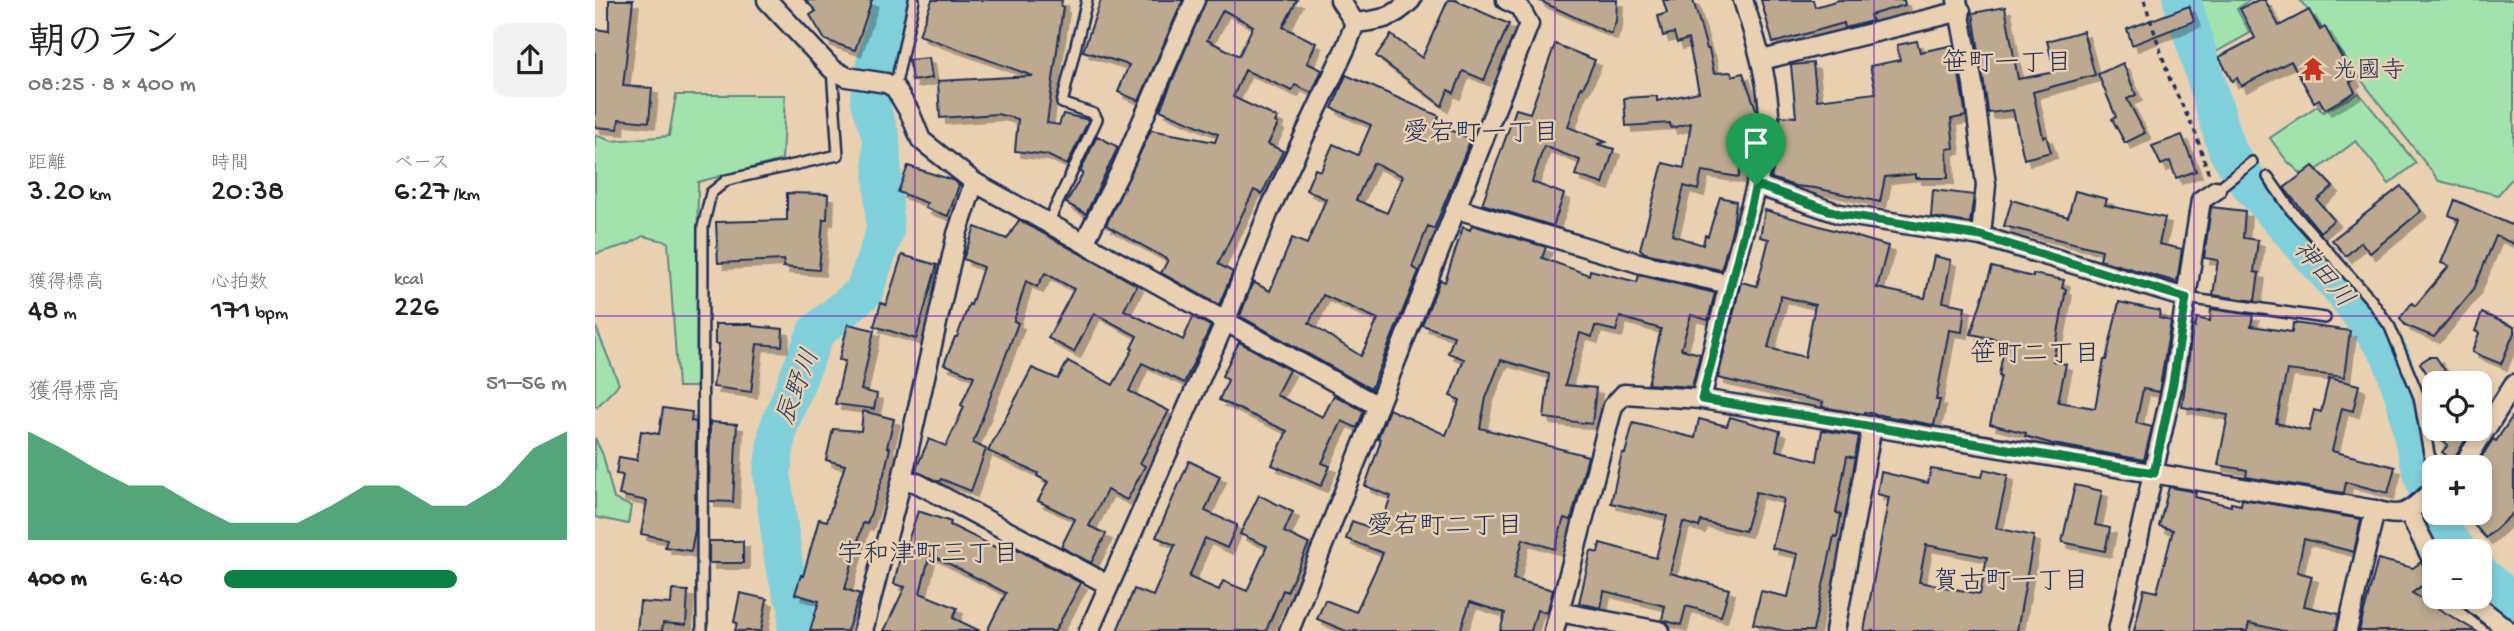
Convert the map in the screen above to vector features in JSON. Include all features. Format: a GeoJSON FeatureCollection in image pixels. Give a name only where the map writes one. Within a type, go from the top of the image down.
{"type":"FeatureCollection","features":[{"type":"Feature","properties":{"kind":"street"},"geometry":{"type":"LineString","coordinates":[[767,0],[840,73],[890,85],[910,113],[921,140],[974,182],[1378,406]]}},
{"type":"Feature","properties":{"kind":"street"},"geometry":{"type":"LineString","coordinates":[[1084,243],[1120,172],[1195,0]]}},
{"type":"Feature","properties":{"kind":"street"},"geometry":{"type":"LineString","coordinates":[[1340,0],[1355,23]]}},
{"type":"Feature","properties":{"kind":"street"},"geometry":{"type":"LineString","coordinates":[[1355,23],[1384,20],[1411,0]]}},
{"type":"Feature","properties":{"kind":"street"},"geometry":{"type":"LineString","coordinates":[[1289,631],[1529,24],[1519,6],[1506,0]]}},
{"type":"Feature","properties":{"kind":"street"},"geometry":{"type":"LineString","coordinates":[[1702,399],[1729,284],[1769,139],[1771,117],[1762,61],[1743,0]]}},
{"type":"Feature","properties":{"kind":"street"},"geometry":{"type":"LineString","coordinates":[[1762,61],[1959,5],[1986,185],[1981,236]]}},
{"type":"Feature","properties":{"kind":"street"},"geometry":{"type":"LineString","coordinates":[[1089,631],[1225,322],[1269,211],[1347,46],[1355,23]]}},
{"type":"Feature","properties":{"kind":"street"},"geometry":{"type":"LineString","coordinates":[[863,631],[902,480],[957,234],[974,182]]}},
{"type":"Feature","properties":{"kind":"street"},"geometry":{"type":"LineString","coordinates":[[1756,185],[1840,214],[1981,236],[2186,298]]}},
{"type":"Feature","properties":{"kind":"street"},"geometry":{"type":"LineString","coordinates":[[2118,631],[2173,383],[2201,200],[2222,185]]}},
{"type":"Feature","properties":{"kind":"street"},"geometry":{"type":"LineString","coordinates":[[1457,209],[1642,264],[1729,284]]}},
{"type":"Feature","properties":{"kind":"street"},"geometry":{"type":"LineString","coordinates":[[2470,455],[2514,384]]}},
{"type":"Feature","properties":{"kind":"street"},"geometry":{"type":"LineString","coordinates":[[1554,631],[1613,406],[1624,394],[1702,399],[2375,510],[2395,516],[2422,500]]}},
{"type":"Feature","properties":{"kind":"street"},"geometry":{"type":"LineString","coordinates":[[1835,631],[1872,426]]}},
{"type":"Feature","properties":{"kind":"street"},"geometry":{"type":"LineString","coordinates":[[902,480],[917,483],[1109,585]]}},
{"type":"Feature","properties":{"kind":"street"},"geometry":{"type":"LineString","coordinates":[[2412,508],[2424,539]]}},
{"type":"Feature","properties":{"kind":"street"},"geometry":{"type":"LineString","coordinates":[[2347,631],[2375,510]]}},
{"type":"Feature","properties":{"kind":"street"},"geometry":{"type":"LineString","coordinates":[[2481,609],[2509,631]]}},
{"type":"Feature","properties":{"kind":"street"},"geometry":{"type":"LineString","coordinates":[[1559,612],[1660,631]]}},
{"type":"Feature","properties":{"kind":"lane"},"geometry":{"type":"LineString","coordinates":[[890,85],[914,0]]}},
{"type":"Feature","properties":{"kind":"lane"},"geometry":{"type":"LineString","coordinates":[[1048,223],[1097,119],[1094,114],[1062,103],[1087,0]]}},
{"type":"Feature","properties":{"kind":"lane"},"geometry":{"type":"LineString","coordinates":[[702,631],[703,227],[711,193],[727,180],[838,156],[840,73]]}},
{"type":"Feature","properties":{"kind":"lane"},"geometry":{"type":"LineString","coordinates":[[2222,185],[2252,162]]}},
{"type":"Feature","properties":{"kind":"lane"},"geometry":{"type":"LineString","coordinates":[[2268,177],[2291,210],[2363,291],[2390,327],[2420,397],[2429,455]]}},
{"type":"Feature","properties":{"kind":"lane"},"geometry":{"type":"LineString","coordinates":[[2186,298],[2325,318]]}},
{"type":"Feature","properties":{"kind":"path"},"geometry":{"type":"LineString","coordinates":[[2144,0],[2170,80],[2222,185]]}},
{"type":"Feature","properties":{"kind":"green space"},"geometry":{"type":"Polygon","coordinates":[[[2197,0],[2250,0],[2237,9],[2250,33],[2214,53],[2197,0]]]}},
{"type":"Feature","properties":{"kind":"green space"},"geometry":{"type":"Polygon","coordinates":[[[2300,0],[2514,0],[2514,176],[2498,195],[2439,181],[2300,0]]]}},
{"type":"Feature","properties":{"kind":"green space"},"geometry":{"type":"Polygon","coordinates":[[[2359,93],[2416,163],[2389,184],[2356,141],[2306,178],[2287,161],[2270,138],[2317,106],[2323,112],[2359,93]]]}},
{"type":"Feature","properties":{"kind":"green space"},"geometry":{"type":"Polygon","coordinates":[[[676,95],[785,95],[782,160],[698,182],[696,387],[678,387],[668,242],[643,236],[629,244],[595,254],[595,135],[612,141],[669,136],[676,95]]]}},
{"type":"Feature","properties":{"kind":"green space"},"geometry":{"type":"Polygon","coordinates":[[[595,325],[619,384],[597,407],[595,406],[595,325]]]}},
{"type":"Feature","properties":{"kind":"green space"},"geometry":{"type":"Polygon","coordinates":[[[595,438],[603,455],[614,499],[631,506],[628,524],[595,517],[595,438]]]}},
{"type":"Feature","properties":{"kind":"building"},"geometry":{"type":"Polygon","coordinates":[[[609,0],[633,0],[623,86],[652,88],[649,122],[619,119],[618,129],[595,127],[595,29],[609,31],[609,0]]]}},
{"type":"Feature","properties":{"kind":"building"},"geometry":{"type":"Polygon","coordinates":[[[805,0],[872,0],[855,50],[825,40],[810,15],[816,11],[805,0]]]}},
{"type":"Feature","properties":{"kind":"building"},"geometry":{"type":"Polygon","coordinates":[[[932,0],[1062,0],[1047,123],[1059,125],[1063,114],[1089,120],[1067,165],[1047,155],[1015,151],[1018,119],[997,114],[940,118],[938,81],[1033,76],[919,35],[932,0]]]}},
{"type":"Feature","properties":{"kind":"building"},"geometry":{"type":"Polygon","coordinates":[[[1101,0],[1183,0],[1139,101],[1118,92],[1129,65],[1083,51],[1101,0]]]}},
{"type":"Feature","properties":{"kind":"building"},"geometry":{"type":"Polygon","coordinates":[[[1206,0],[1297,0],[1283,27],[1316,43],[1307,63],[1322,70],[1312,93],[1295,85],[1292,91],[1245,70],[1233,97],[1278,118],[1275,122],[1278,124],[1268,144],[1283,151],[1262,194],[1254,190],[1218,264],[1233,272],[1219,305],[1161,273],[1168,260],[1106,225],[1151,130],[1215,142],[1218,134],[1160,110],[1206,0]],[[1223,10],[1207,40],[1239,56],[1253,26],[1223,10]]]}},
{"type":"Feature","properties":{"kind":"building"},"geometry":{"type":"Polygon","coordinates":[[[1448,0],[1455,0],[1509,24],[1484,80],[1463,71],[1454,93],[1448,90],[1442,106],[1376,56],[1391,35],[1422,58],[1448,0]]]}},
{"type":"Feature","properties":{"kind":"building"},"geometry":{"type":"Polygon","coordinates":[[[1538,0],[1617,0],[1616,21],[1611,34],[1538,0]]]}},
{"type":"Feature","properties":{"kind":"building"},"geometry":{"type":"Polygon","coordinates":[[[1663,0],[1693,0],[1714,73],[1731,72],[1732,76],[1743,73],[1758,115],[1757,139],[1744,140],[1739,177],[1702,171],[1698,190],[1684,186],[1672,235],[1703,245],[1720,197],[1736,201],[1733,227],[1721,270],[1645,253],[1640,249],[1663,163],[1684,168],[1691,123],[1671,128],[1670,123],[1626,126],[1624,98],[1657,96],[1657,101],[1699,92],[1688,39],[1677,43],[1674,33],[1663,36],[1658,16],[1667,13],[1663,0]]]}},
{"type":"Feature","properties":{"kind":"building"},"geometry":{"type":"Polygon","coordinates":[[[1761,0],[1813,0],[1815,7],[1839,0],[1904,0],[1905,5],[1870,15],[1872,21],[1845,28],[1844,23],[1773,43],[1761,0]]]}},
{"type":"Feature","properties":{"kind":"building"},"geometry":{"type":"Polygon","coordinates":[[[2258,0],[2265,0],[2279,26],[2309,10],[2320,30],[2325,27],[2354,80],[2350,82],[2355,92],[2325,109],[2319,99],[2314,102],[2291,61],[2241,86],[2237,78],[2232,81],[2219,57],[2255,38],[2240,9],[2258,0]]]}},
{"type":"Feature","properties":{"kind":"building"},"geometry":{"type":"Polygon","coordinates":[[[2189,6],[2194,21],[2132,45],[2127,29],[2189,6]]]}},
{"type":"Feature","properties":{"kind":"building"},"geometry":{"type":"Polygon","coordinates":[[[2005,7],[2018,79],[2055,72],[2047,41],[2083,31],[2095,75],[2033,92],[2043,137],[2046,136],[2051,152],[2024,159],[2013,110],[1988,111],[1973,13],[2005,7]]]}},
{"type":"Feature","properties":{"kind":"building"},"geometry":{"type":"Polygon","coordinates":[[[1917,41],[1920,52],[1954,45],[1966,116],[1951,119],[1954,148],[1947,149],[1948,178],[1916,178],[1916,174],[1885,177],[1880,202],[1795,186],[1771,178],[1780,142],[1780,116],[1796,117],[1791,65],[1813,63],[1817,100],[1876,93],[1870,66],[1900,60],[1897,45],[1917,41]]]}},
{"type":"Feature","properties":{"kind":"building"},"geometry":{"type":"Polygon","coordinates":[[[1555,44],[1595,60],[1583,88],[1581,87],[1568,127],[1606,142],[1597,144],[1614,149],[1603,184],[1575,175],[1580,160],[1544,146],[1532,182],[1564,194],[1553,226],[1482,204],[1516,109],[1530,113],[1555,44]]]}},
{"type":"Feature","properties":{"kind":"building"},"geometry":{"type":"Polygon","coordinates":[[[929,58],[932,78],[912,81],[909,60],[929,58]]]}},
{"type":"Feature","properties":{"kind":"building"},"geometry":{"type":"Polygon","coordinates":[[[2123,63],[2136,95],[2127,99],[2145,133],[2125,143],[2112,119],[2116,117],[2098,74],[2123,63]]]}},
{"type":"Feature","properties":{"kind":"building"},"geometry":{"type":"Polygon","coordinates":[[[1346,75],[1439,116],[1436,124],[1471,139],[1434,229],[1428,226],[1412,267],[1419,271],[1371,389],[1240,316],[1253,282],[1270,291],[1292,238],[1307,244],[1326,199],[1306,190],[1315,169],[1321,171],[1333,144],[1358,155],[1371,125],[1332,108],[1346,75]],[[1373,163],[1356,200],[1387,213],[1403,176],[1373,163]],[[1323,295],[1309,323],[1361,356],[1378,319],[1323,295]]]}},
{"type":"Feature","properties":{"kind":"building"},"geometry":{"type":"Polygon","coordinates":[[[2182,135],[2196,171],[2176,178],[2170,161],[2161,165],[2152,146],[2182,135]]]}},
{"type":"Feature","properties":{"kind":"building"},"geometry":{"type":"Polygon","coordinates":[[[1097,136],[1118,147],[1086,214],[1066,203],[1083,173],[1080,172],[1097,136]]]}},
{"type":"Feature","properties":{"kind":"building"},"geometry":{"type":"Polygon","coordinates":[[[908,166],[955,181],[959,185],[948,216],[925,208],[927,203],[898,192],[908,166]]]}},
{"type":"Feature","properties":{"kind":"building"},"geometry":{"type":"Polygon","coordinates":[[[2313,166],[2333,187],[2317,200],[2334,220],[2320,232],[2284,188],[2313,166]]]}},
{"type":"Feature","properties":{"kind":"building"},"geometry":{"type":"Polygon","coordinates":[[[2401,186],[2421,211],[2370,253],[2361,242],[2346,256],[2332,240],[2401,186]]]}},
{"type":"Feature","properties":{"kind":"building"},"geometry":{"type":"Polygon","coordinates":[[[1933,190],[1974,195],[1970,223],[1931,217],[1933,190]]]}},
{"type":"Feature","properties":{"kind":"building"},"geometry":{"type":"Polygon","coordinates":[[[2075,191],[2107,199],[2105,205],[2165,218],[2159,244],[2182,249],[2177,282],[2100,260],[2102,250],[2004,226],[2012,200],[2068,217],[2075,191]]]}},
{"type":"Feature","properties":{"kind":"building"},"geometry":{"type":"Polygon","coordinates":[[[787,193],[828,194],[819,270],[783,267],[784,260],[718,263],[716,222],[787,220],[787,193]]]}},
{"type":"Feature","properties":{"kind":"building"},"geometry":{"type":"Polygon","coordinates":[[[2455,200],[2514,226],[2514,244],[2496,236],[2474,289],[2434,337],[2405,325],[2400,318],[2412,303],[2415,306],[2449,266],[2441,263],[2459,220],[2449,215],[2455,200]]]}},
{"type":"Feature","properties":{"kind":"building"},"geometry":{"type":"Polygon","coordinates":[[[2211,207],[2245,211],[2243,238],[2258,240],[2254,272],[2259,273],[2255,301],[2213,295],[2218,260],[2204,258],[2211,207]]]}},
{"type":"Feature","properties":{"kind":"building"},"geometry":{"type":"Polygon","coordinates":[[[1765,210],[1888,246],[1877,288],[1925,298],[1934,256],[1951,260],[1943,302],[1965,306],[1962,332],[1949,330],[1934,425],[1822,407],[1823,402],[1718,378],[1741,282],[1757,286],[1769,239],[1760,237],[1765,210]],[[1781,296],[1768,348],[1805,357],[1815,305],[1781,296]]]}},
{"type":"Feature","properties":{"kind":"building"},"geometry":{"type":"Polygon","coordinates":[[[1019,220],[1137,285],[1124,310],[1183,340],[1193,317],[1211,326],[1184,383],[1142,363],[1129,391],[1169,411],[1140,463],[1145,466],[1127,500],[1107,490],[1089,526],[1106,534],[1091,563],[1061,547],[1075,519],[1038,501],[1048,482],[1037,476],[1038,473],[988,451],[1032,368],[1058,379],[1068,361],[1113,385],[1133,349],[1131,348],[1137,336],[1094,313],[1074,352],[1048,338],[1074,289],[1045,273],[1037,287],[1026,281],[1014,321],[1018,323],[973,443],[986,449],[971,491],[941,479],[939,482],[915,471],[929,439],[946,446],[964,407],[961,405],[974,376],[944,364],[969,304],[971,305],[983,267],[963,259],[975,227],[1007,239],[1019,220]]]}},
{"type":"Feature","properties":{"kind":"building"},"geometry":{"type":"Polygon","coordinates":[[[1472,225],[1546,247],[1542,258],[1589,275],[1590,270],[1637,282],[1639,275],[1715,293],[1708,320],[1691,315],[1681,349],[1700,354],[1692,387],[1648,384],[1661,329],[1620,317],[1616,331],[1595,326],[1592,337],[1580,333],[1565,385],[1596,388],[1592,424],[1544,418],[1549,374],[1501,360],[1486,398],[1480,428],[1588,456],[1571,520],[1564,518],[1555,549],[1523,539],[1513,579],[1553,590],[1547,613],[1537,610],[1531,631],[1500,631],[1505,613],[1470,602],[1460,631],[1346,631],[1317,619],[1325,600],[1356,612],[1383,553],[1346,539],[1352,521],[1379,531],[1391,496],[1365,486],[1389,409],[1446,435],[1460,400],[1450,396],[1464,359],[1448,353],[1454,336],[1422,325],[1440,280],[1445,282],[1463,227],[1470,230],[1472,225]]]}},
{"type":"Feature","properties":{"kind":"building"},"geometry":{"type":"Polygon","coordinates":[[[902,255],[937,265],[916,339],[874,326],[881,303],[886,305],[902,255]]]}},
{"type":"Feature","properties":{"kind":"building"},"geometry":{"type":"Polygon","coordinates":[[[1992,267],[2033,277],[2033,274],[2064,280],[2062,288],[2066,289],[2053,361],[2066,364],[2058,402],[2095,408],[2119,302],[2160,311],[2159,318],[2171,321],[2159,392],[2143,389],[2136,423],[2152,427],[2144,460],[2053,444],[2025,436],[2026,433],[1990,424],[2001,376],[2005,341],[1971,334],[1992,267]]]}},
{"type":"Feature","properties":{"kind":"building"},"geometry":{"type":"Polygon","coordinates":[[[2211,309],[2253,315],[2251,326],[2292,332],[2293,323],[2350,331],[2344,377],[2287,370],[2276,423],[2309,431],[2314,410],[2321,412],[2329,378],[2359,385],[2353,411],[2342,408],[2332,451],[2395,467],[2388,493],[2346,482],[2344,493],[2246,477],[2247,470],[2218,465],[2228,415],[2182,407],[2193,326],[2195,327],[2197,318],[2210,321],[2211,309]]]}},
{"type":"Feature","properties":{"kind":"building"},"geometry":{"type":"Polygon","coordinates":[[[2482,313],[2514,327],[2501,364],[2472,352],[2479,333],[2475,331],[2482,313]]]}},
{"type":"Feature","properties":{"kind":"building"},"geometry":{"type":"Polygon","coordinates":[[[715,324],[752,324],[783,329],[782,346],[757,344],[751,392],[713,387],[719,344],[715,344],[715,324]]]}},
{"type":"Feature","properties":{"kind":"building"},"geometry":{"type":"Polygon","coordinates":[[[848,324],[874,330],[861,390],[877,394],[874,409],[835,404],[845,361],[839,360],[848,324]]]}},
{"type":"Feature","properties":{"kind":"building"},"geometry":{"type":"Polygon","coordinates":[[[1239,342],[1289,370],[1276,395],[1323,417],[1334,395],[1364,411],[1357,428],[1342,421],[1322,463],[1330,466],[1321,486],[1272,465],[1287,431],[1219,400],[1228,380],[1222,376],[1239,342]]]}},
{"type":"Feature","properties":{"kind":"building"},"geometry":{"type":"Polygon","coordinates":[[[2429,357],[2436,357],[2445,371],[2425,371],[2420,363],[2429,357]]]}},
{"type":"Feature","properties":{"kind":"building"},"geometry":{"type":"Polygon","coordinates":[[[663,408],[692,412],[691,421],[696,422],[695,530],[691,551],[665,547],[667,539],[641,534],[647,501],[619,495],[623,475],[616,474],[619,457],[637,460],[641,431],[659,434],[663,408]]]}},
{"type":"Feature","properties":{"kind":"building"},"geometry":{"type":"Polygon","coordinates":[[[863,411],[894,419],[884,474],[867,524],[863,523],[845,589],[860,594],[847,631],[810,631],[819,601],[795,594],[801,575],[803,576],[819,519],[827,521],[845,465],[826,460],[833,429],[861,431],[863,411]]]}},
{"type":"Feature","properties":{"kind":"building"},"geometry":{"type":"Polygon","coordinates":[[[2514,414],[2514,512],[2486,538],[2474,525],[2492,525],[2492,455],[2483,455],[2493,439],[2496,441],[2514,414]]]}},
{"type":"Feature","properties":{"kind":"building"},"geometry":{"type":"Polygon","coordinates":[[[1730,417],[1780,431],[1776,450],[1817,461],[1822,430],[1859,436],[1855,458],[1847,456],[1836,513],[1841,514],[1837,537],[1834,536],[1813,631],[1785,631],[1753,624],[1761,591],[1788,597],[1798,554],[1772,548],[1784,499],[1756,492],[1745,531],[1701,521],[1699,527],[1683,522],[1670,573],[1729,589],[1721,616],[1686,606],[1681,625],[1662,620],[1665,606],[1604,591],[1601,608],[1579,603],[1591,551],[1598,553],[1600,543],[1656,558],[1667,516],[1611,503],[1622,453],[1625,454],[1633,423],[1695,438],[1699,419],[1727,426],[1730,417]]]}},
{"type":"Feature","properties":{"kind":"building"},"geometry":{"type":"Polygon","coordinates":[[[710,422],[737,424],[733,502],[709,501],[710,422]]]}},
{"type":"Feature","properties":{"kind":"building"},"geometry":{"type":"Polygon","coordinates":[[[2443,441],[2465,441],[2457,455],[2446,455],[2442,452],[2448,445],[2443,441]]]}},
{"type":"Feature","properties":{"kind":"building"},"geometry":{"type":"Polygon","coordinates":[[[1189,461],[1220,476],[1205,511],[1237,525],[1227,548],[1205,538],[1189,577],[1219,590],[1223,581],[1247,591],[1267,546],[1240,534],[1259,495],[1293,512],[1284,532],[1309,544],[1287,592],[1283,590],[1266,631],[1117,631],[1134,589],[1153,596],[1175,545],[1156,537],[1189,461]]]}},
{"type":"Feature","properties":{"kind":"building"},"geometry":{"type":"Polygon","coordinates":[[[1931,469],[1982,477],[1984,469],[2008,475],[1996,528],[2034,536],[2017,631],[1864,631],[1889,497],[1877,494],[1881,472],[1928,483],[1931,469]],[[1926,545],[1919,582],[1980,594],[1987,557],[1926,545]]]}},
{"type":"Feature","properties":{"kind":"building"},"geometry":{"type":"Polygon","coordinates":[[[2075,485],[2102,491],[2095,525],[2110,528],[2105,551],[2062,542],[2075,485]]]}},
{"type":"Feature","properties":{"kind":"building"},"geometry":{"type":"Polygon","coordinates":[[[2169,487],[2196,492],[2195,497],[2231,506],[2231,503],[2241,505],[2242,499],[2361,519],[2354,552],[2304,539],[2297,572],[2312,576],[2304,606],[2339,614],[2336,631],[2283,631],[2249,623],[2247,631],[2134,631],[2144,589],[2157,592],[2173,530],[2159,526],[2169,487]]]}},
{"type":"Feature","properties":{"kind":"building"},"geometry":{"type":"Polygon","coordinates":[[[918,511],[951,522],[950,525],[1011,555],[1015,548],[1081,583],[1055,631],[987,631],[1006,593],[930,554],[920,593],[957,608],[953,618],[980,631],[884,631],[905,587],[894,584],[902,549],[905,550],[918,511]]]}},
{"type":"Feature","properties":{"kind":"building"},"geometry":{"type":"Polygon","coordinates":[[[709,541],[743,541],[743,563],[709,563],[709,541]]]}},
{"type":"Feature","properties":{"kind":"building"},"geometry":{"type":"Polygon","coordinates":[[[2378,559],[2413,568],[2421,562],[2422,586],[2412,593],[2422,599],[2422,609],[2439,609],[2476,631],[2359,631],[2378,559]]]}},
{"type":"Feature","properties":{"kind":"building"},"geometry":{"type":"Polygon","coordinates":[[[672,590],[688,591],[686,625],[663,623],[662,631],[637,631],[640,602],[671,604],[672,590]]]}},
{"type":"Feature","properties":{"kind":"building"},"geometry":{"type":"Polygon","coordinates":[[[740,593],[767,599],[761,631],[735,631],[737,623],[734,622],[740,593]]]}},
{"type":"Feature","properties":{"kind":"waterway","name":"辰野川"},"geometry":{"type":"LineString","coordinates":[[796,631],[798,605],[784,565],[772,473],[778,429],[816,332],[864,292],[885,231],[881,138],[869,99],[875,64],[893,0]]}},
{"type":"Feature","properties":{"kind":"waterway","name":"神田川"},"geometry":{"type":"LineString","coordinates":[[2182,0],[2227,150],[2250,185],[2343,291],[2390,354],[2406,403],[2436,522],[2449,539]]}},
{"type":"Feature","properties":{"kind":"waterway","name":"神田川"},"geometry":{"type":"LineString","coordinates":[[2492,584],[2514,603]]}},
{"type":"Feature","properties":{"kind":"place","name":"光國寺"},"geometry":{"type":"Point","coordinates":[2313,69]}},
{"type":"Feature","properties":{"kind":"district","name":"笹町一丁目"},"geometry":{"type":"Point","coordinates":[2007,61]}},
{"type":"Feature","properties":{"kind":"district","name":"愛宕町一丁目"},"geometry":{"type":"Point","coordinates":[1481,131]}},
{"type":"Feature","properties":{"kind":"district","name":"笹町二丁目"},"geometry":{"type":"Point","coordinates":[2035,352]}},
{"type":"Feature","properties":{"kind":"district","name":"愛宕町二丁目"},"geometry":{"type":"Point","coordinates":[1445,524]}},
{"type":"Feature","properties":{"kind":"district","name":"宇和津町三丁目"},"geometry":{"type":"Point","coordinates":[928,552]}},
{"type":"Feature","properties":{"kind":"district","name":"賀古町一丁目"},"geometry":{"type":"Point","coordinates":[2011,579]}},
{"type":"Feature","properties":{"kind":"route"},"geometry":{"type":"LineString","coordinates":[[1756,185],[1840,214],[1981,236],[2186,298],[2173,383],[2154,473],[1702,399],[1756,185]]}}]}
